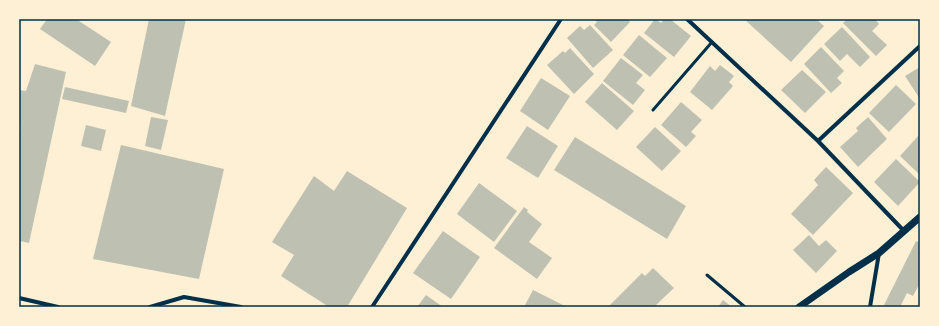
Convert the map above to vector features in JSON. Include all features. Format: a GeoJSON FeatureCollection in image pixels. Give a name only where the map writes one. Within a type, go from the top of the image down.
{"type":"FeatureCollection","features":[{"type":"Feature","properties":{"kind":"street"},"geometry":{"type":"LineString","coordinates":[[372,307],[561,19]]}},
{"type":"Feature","properties":{"kind":"street"},"geometry":{"type":"LineString","coordinates":[[686,19],[818,141],[904,232]]}},
{"type":"Feature","properties":{"kind":"street"},"geometry":{"type":"LineString","coordinates":[[818,141],[920,46]]}},
{"type":"Feature","properties":{"kind":"street"},"geometry":{"type":"LineString","coordinates":[[799,307],[879,253],[920,217]]}},
{"type":"Feature","properties":{"kind":"street"},"geometry":{"type":"LineString","coordinates":[[870,307],[879,253]]}},
{"type":"Feature","properties":{"kind":"street"},"geometry":{"type":"LineString","coordinates":[[150,307],[184,297],[241,307]]}},
{"type":"Feature","properties":{"kind":"street"},"geometry":{"type":"LineString","coordinates":[[19,298],[58,307]]}},
{"type":"Feature","properties":{"kind":"lane"},"geometry":{"type":"LineString","coordinates":[[653,110],[712,42]]}},
{"type":"Feature","properties":{"kind":"lane"},"geometry":{"type":"LineString","coordinates":[[707,275],[745,307]]}},
{"type":"Feature","properties":{"kind":"building"},"geometry":{"type":"Polygon","coordinates":[[[47,19],[76,19],[111,42],[95,66],[40,29],[47,19]]]}},
{"type":"Feature","properties":{"kind":"building"},"geometry":{"type":"Polygon","coordinates":[[[149,19],[186,19],[165,116],[131,106],[149,19]]]}},
{"type":"Feature","properties":{"kind":"building"},"geometry":{"type":"Polygon","coordinates":[[[594,19],[627,19],[630,22],[611,42],[594,25],[597,22],[594,19]]]}},
{"type":"Feature","properties":{"kind":"building"},"geometry":{"type":"Polygon","coordinates":[[[655,19],[661,23],[664,19],[670,19],[691,36],[674,57],[644,33],[655,19]]]}},
{"type":"Feature","properties":{"kind":"building"},"geometry":{"type":"Polygon","coordinates":[[[744,19],[816,19],[824,26],[791,62],[744,19]]]}},
{"type":"Feature","properties":{"kind":"building"},"geometry":{"type":"Polygon","coordinates":[[[847,19],[875,19],[879,24],[872,31],[887,45],[876,56],[843,23],[847,19]]]}},
{"type":"Feature","properties":{"kind":"building"},"geometry":{"type":"Polygon","coordinates":[[[590,25],[613,50],[593,68],[567,38],[580,26],[584,30],[590,25]]]}},
{"type":"Feature","properties":{"kind":"building"},"geometry":{"type":"Polygon","coordinates":[[[842,27],[870,57],[860,67],[847,54],[840,61],[824,44],[842,27]]]}},
{"type":"Feature","properties":{"kind":"building"},"geometry":{"type":"Polygon","coordinates":[[[639,35],[667,58],[650,77],[623,55],[639,35]]]}},
{"type":"Feature","properties":{"kind":"building"},"geometry":{"type":"Polygon","coordinates":[[[821,47],[844,71],[837,78],[842,83],[831,93],[804,64],[821,47]]]}},
{"type":"Feature","properties":{"kind":"building"},"geometry":{"type":"Polygon","coordinates":[[[570,48],[594,74],[574,94],[547,65],[563,51],[565,53],[570,48]]]}},
{"type":"Feature","properties":{"kind":"building"},"geometry":{"type":"Polygon","coordinates":[[[621,58],[643,75],[636,83],[645,90],[633,105],[603,81],[621,58]]]}},
{"type":"Feature","properties":{"kind":"building"},"geometry":{"type":"Polygon","coordinates":[[[35,64],[66,72],[29,243],[20,241],[19,244],[19,134],[21,127],[19,127],[19,90],[26,91],[35,64]]]}},
{"type":"Feature","properties":{"kind":"building"},"geometry":{"type":"Polygon","coordinates":[[[720,65],[734,76],[729,82],[733,86],[712,110],[690,92],[710,66],[715,71],[720,65]]]}},
{"type":"Feature","properties":{"kind":"building"},"geometry":{"type":"Polygon","coordinates":[[[920,67],[920,99],[905,76],[920,67]]]}},
{"type":"Feature","properties":{"kind":"building"},"geometry":{"type":"Polygon","coordinates":[[[802,70],[826,92],[805,113],[781,90],[802,70]]]}},
{"type":"Feature","properties":{"kind":"building"},"geometry":{"type":"Polygon","coordinates":[[[541,78],[570,96],[548,130],[520,111],[541,78]]]}},
{"type":"Feature","properties":{"kind":"building"},"geometry":{"type":"Polygon","coordinates":[[[602,83],[634,111],[617,130],[585,102],[602,83]]]}},
{"type":"Feature","properties":{"kind":"building"},"geometry":{"type":"Polygon","coordinates":[[[896,85],[916,104],[889,132],[869,113],[896,85]]]}},
{"type":"Feature","properties":{"kind":"building"},"geometry":{"type":"Polygon","coordinates":[[[65,87],[129,101],[126,113],[62,99],[65,87]]]}},
{"type":"Feature","properties":{"kind":"building"},"geometry":{"type":"Polygon","coordinates":[[[681,102],[702,120],[691,132],[696,136],[686,147],[661,125],[681,102]]]}},
{"type":"Feature","properties":{"kind":"building"},"geometry":{"type":"Polygon","coordinates":[[[151,117],[168,120],[161,150],[145,146],[151,117]]]}},
{"type":"Feature","properties":{"kind":"building"},"geometry":{"type":"Polygon","coordinates":[[[868,117],[887,139],[858,167],[840,147],[858,131],[856,128],[868,117]]]}},
{"type":"Feature","properties":{"kind":"building"},"geometry":{"type":"Polygon","coordinates":[[[86,125],[106,130],[101,151],[81,146],[86,125]]]}},
{"type":"Feature","properties":{"kind":"building"},"geometry":{"type":"Polygon","coordinates":[[[527,126],[558,146],[538,178],[506,158],[527,126]]]}},
{"type":"Feature","properties":{"kind":"building"},"geometry":{"type":"Polygon","coordinates":[[[655,127],[681,151],[662,171],[636,147],[655,127]]]}},
{"type":"Feature","properties":{"kind":"building"},"geometry":{"type":"Polygon","coordinates":[[[920,134],[920,175],[900,156],[920,134]]]}},
{"type":"Feature","properties":{"kind":"building"},"geometry":{"type":"Polygon","coordinates":[[[575,137],[686,206],[667,239],[554,170],[575,137]]]}},
{"type":"Feature","properties":{"kind":"building"},"geometry":{"type":"Polygon","coordinates":[[[121,145],[224,169],[199,279],[93,259],[121,145]]]}},
{"type":"Feature","properties":{"kind":"building"},"geometry":{"type":"Polygon","coordinates":[[[896,159],[920,182],[898,206],[874,182],[896,159]]]}},
{"type":"Feature","properties":{"kind":"building"},"geometry":{"type":"Polygon","coordinates":[[[826,167],[853,193],[813,235],[791,214],[818,185],[814,180],[826,167]]]}},
{"type":"Feature","properties":{"kind":"building"},"geometry":{"type":"Polygon","coordinates":[[[347,171],[407,208],[347,307],[329,307],[281,276],[294,255],[272,242],[314,176],[334,191],[347,171]]]}},
{"type":"Feature","properties":{"kind":"building"},"geometry":{"type":"Polygon","coordinates":[[[479,183],[517,211],[494,242],[457,214],[479,183]]]}},
{"type":"Feature","properties":{"kind":"building"},"geometry":{"type":"Polygon","coordinates":[[[524,207],[528,210],[527,212],[542,224],[529,242],[552,258],[537,279],[494,248],[524,207]]]}},
{"type":"Feature","properties":{"kind":"building"},"geometry":{"type":"Polygon","coordinates":[[[443,231],[480,257],[451,299],[413,273],[443,231]]]}},
{"type":"Feature","properties":{"kind":"building"},"geometry":{"type":"Polygon","coordinates":[[[809,235],[819,246],[826,240],[837,251],[816,273],[793,250],[809,235]]]}},
{"type":"Feature","properties":{"kind":"building"},"geometry":{"type":"Polygon","coordinates":[[[916,241],[920,243],[920,283],[913,296],[907,293],[900,307],[883,307],[916,241]]]}},
{"type":"Feature","properties":{"kind":"building"},"geometry":{"type":"Polygon","coordinates":[[[653,268],[674,288],[654,307],[612,307],[610,305],[642,273],[645,276],[653,268]]]}},
{"type":"Feature","properties":{"kind":"building"},"geometry":{"type":"Polygon","coordinates":[[[533,290],[567,307],[524,307],[533,290]]]}},
{"type":"Feature","properties":{"kind":"building"},"geometry":{"type":"Polygon","coordinates":[[[426,295],[443,307],[417,307],[426,295]]]}},
{"type":"Feature","properties":{"kind":"building"},"geometry":{"type":"Polygon","coordinates":[[[723,300],[732,307],[718,307],[723,300]]]}}]}
